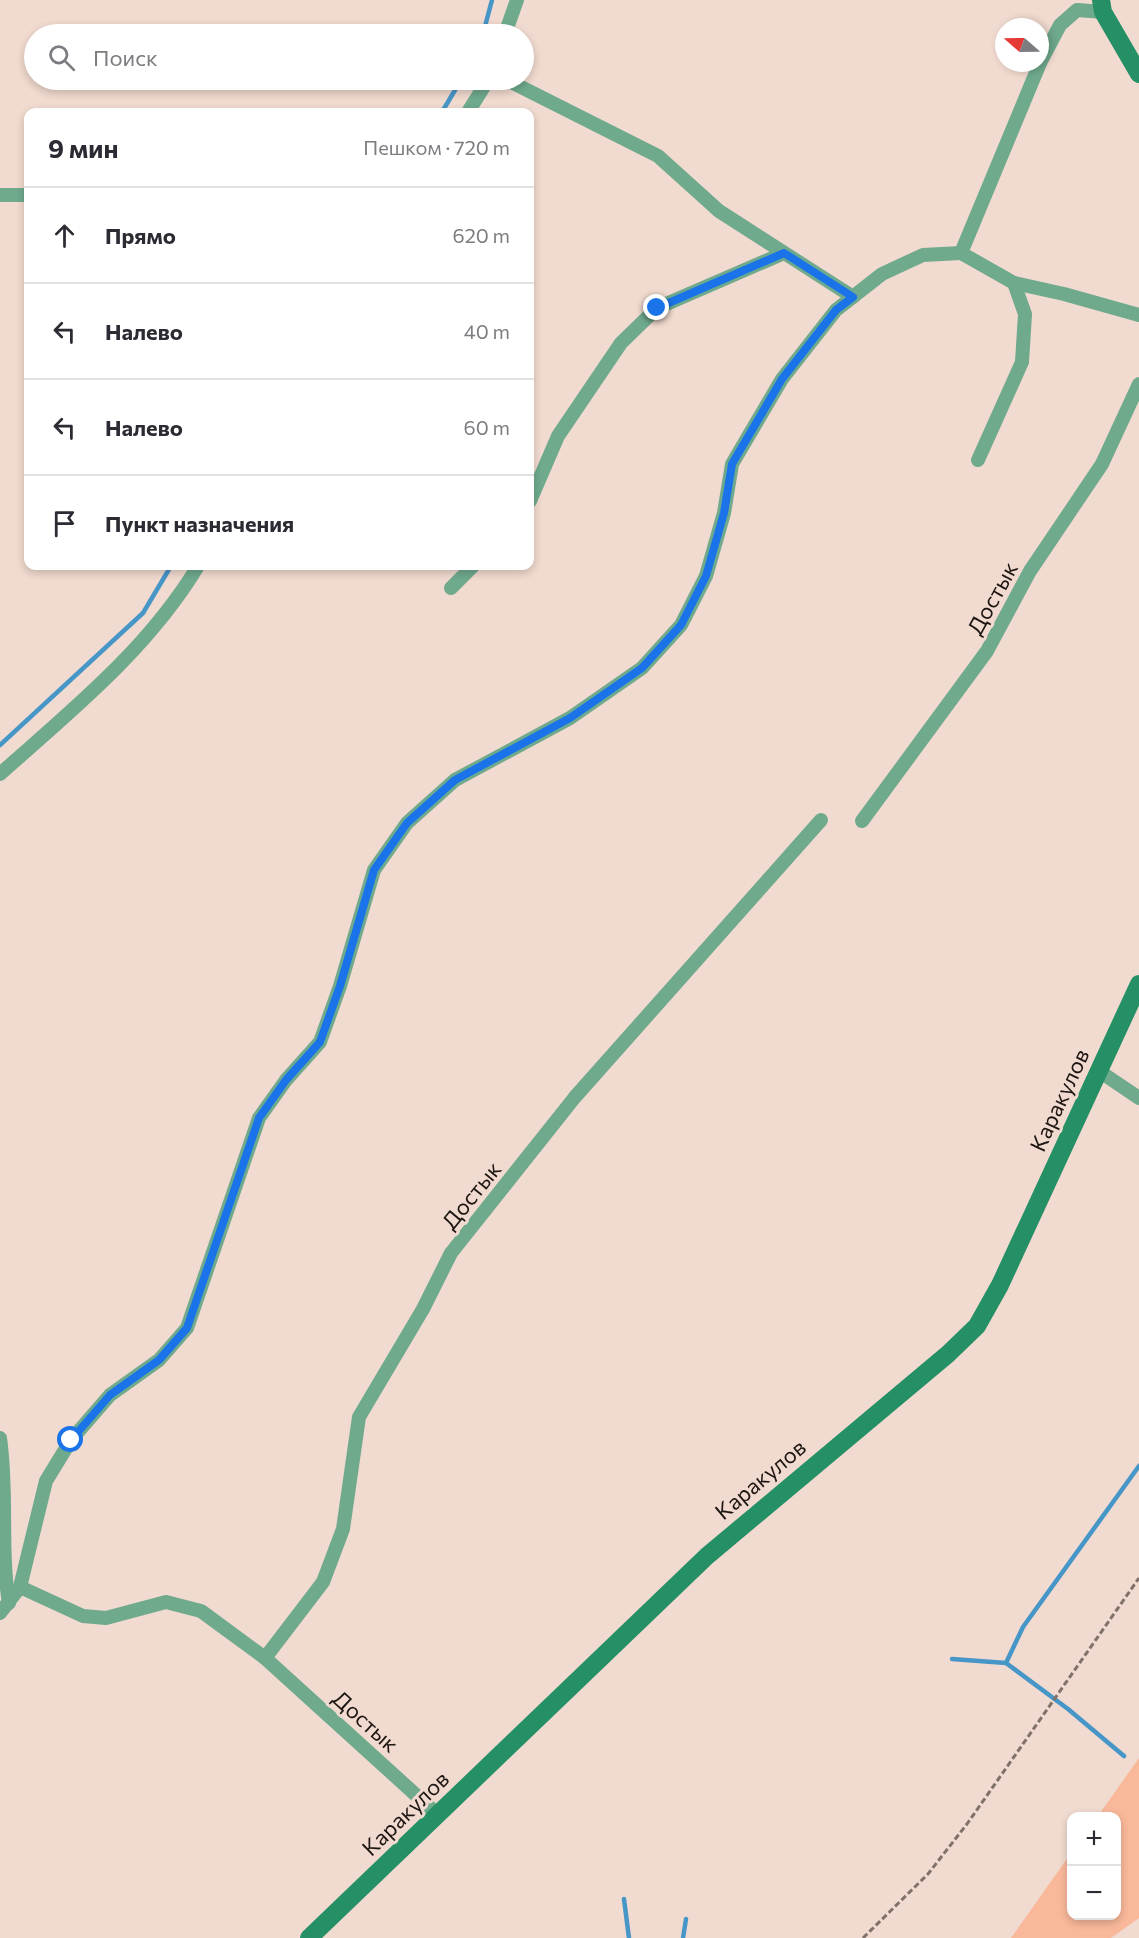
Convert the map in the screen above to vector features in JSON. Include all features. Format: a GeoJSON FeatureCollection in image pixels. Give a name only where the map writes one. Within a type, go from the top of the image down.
{"type":"FeatureCollection","features":[{"type":"Feature","properties":{"kind":"main road"},"geometry":{"type":"LineString","coordinates":[[1102,6],[1139,74]]}},
{"type":"Feature","properties":{"kind":"main road","name":"Каракулов"},"geometry":{"type":"LineString","coordinates":[[309,1938],[706,1556],[948,1354],[977,1326],[1005,1274],[1139,984]]}},
{"type":"Feature","properties":{"kind":"street"},"geometry":{"type":"LineString","coordinates":[[509,24],[517,0]]}},
{"type":"Feature","properties":{"kind":"street"},"geometry":{"type":"LineString","coordinates":[[1049,46],[1060,25],[1077,10],[1102,6]]}},
{"type":"Feature","properties":{"kind":"street"},"geometry":{"type":"LineString","coordinates":[[961,253],[1036,72]]}},
{"type":"Feature","properties":{"kind":"street"},"geometry":{"type":"LineString","coordinates":[[470,108],[482,90]]}},
{"type":"Feature","properties":{"kind":"street"},"geometry":{"type":"LineString","coordinates":[[527,90],[658,156],[719,211],[853,297]]}},
{"type":"Feature","properties":{"kind":"street"},"geometry":{"type":"LineString","coordinates":[[0,195],[24,195]]}},
{"type":"Feature","properties":{"kind":"street"},"geometry":{"type":"LineString","coordinates":[[534,492],[558,436],[621,343],[657,308],[784,253]]}},
{"type":"Feature","properties":{"kind":"street"},"geometry":{"type":"LineString","coordinates":[[5,1608],[20,1587],[46,1481],[71,1440],[110,1395],[159,1360],[187,1328],[259,1118],[286,1080],[320,1042],[340,986],[374,870],[407,823],[455,780],[570,718],[633,675],[681,625],[706,576],[724,513],[732,464],[782,379],[836,310],[882,274],[923,255],[961,253],[1014,283],[1139,315]]}},
{"type":"Feature","properties":{"kind":"street"},"geometry":{"type":"LineString","coordinates":[[978,460],[1022,362],[1025,314],[1014,283]]}},
{"type":"Feature","properties":{"kind":"street","name":"Достык"},"geometry":{"type":"LineString","coordinates":[[862,820],[987,651],[1030,571],[1102,464],[1139,384]]}},
{"type":"Feature","properties":{"kind":"street"},"geometry":{"type":"LineString","coordinates":[[0,774],[113,674],[181,593],[195,570]]}},
{"type":"Feature","properties":{"kind":"street"},"geometry":{"type":"LineString","coordinates":[[450,588],[469,570]]}},
{"type":"Feature","properties":{"kind":"street","name":"Достык"},"geometry":{"type":"LineString","coordinates":[[265,1658],[323,1582],[343,1529],[359,1417],[423,1309],[451,1253],[575,1097],[821,820]]}},
{"type":"Feature","properties":{"kind":"street"},"geometry":{"type":"LineString","coordinates":[[1099,1071],[1139,1098]]}},
{"type":"Feature","properties":{"kind":"street"},"geometry":{"type":"LineString","coordinates":[[0,1438],[4,1465],[2,1577],[5,1608]]}},
{"type":"Feature","properties":{"kind":"street","name":"Достык"},"geometry":{"type":"LineString","coordinates":[[20,1587],[82,1616],[106,1618],[166,1602],[201,1611],[265,1658],[438,1815]]}},
{"type":"Feature","properties":{"kind":"path"},"geometry":{"type":"LineString","coordinates":[[863,1938],[928,1874],[967,1824],[1139,1578]]}},
{"type":"Feature","properties":{"kind":"shaded area"},"geometry":{"type":"Polygon","coordinates":[[[1139,1758],[1139,1918],[1111,1938],[1011,1938],[1067,1859],[1067,1920],[1121,1920],[1121,1812],[1101,1812],[1139,1758]]]}},
{"type":"Feature","properties":{"kind":"waterway"},"geometry":{"type":"LineString","coordinates":[[486,24],[492,0]]}},
{"type":"Feature","properties":{"kind":"waterway"},"geometry":{"type":"LineString","coordinates":[[444,108],[455,90]]}},
{"type":"Feature","properties":{"kind":"waterway"},"geometry":{"type":"LineString","coordinates":[[0,745],[143,613],[169,570]]}},
{"type":"Feature","properties":{"kind":"waterway"},"geometry":{"type":"LineString","coordinates":[[1124,1756],[1068,1709],[1006,1663],[1023,1627],[1139,1466]]}},
{"type":"Feature","properties":{"kind":"waterway"},"geometry":{"type":"LineString","coordinates":[[952,1659],[1006,1663]]}},
{"type":"Feature","properties":{"kind":"waterway"},"geometry":{"type":"LineString","coordinates":[[624,1899],[629,1938]]}},
{"type":"Feature","properties":{"kind":"waterway"},"geometry":{"type":"LineString","coordinates":[[683,1938],[686,1919]]}},
{"type":"Feature","properties":{"kind":"route"},"geometry":{"type":"LineString","coordinates":[[71,1440],[110,1395],[159,1360],[187,1328],[259,1118],[286,1080],[320,1042],[340,986],[374,870],[407,823],[455,780],[570,718],[642,668],[681,625],[706,576],[724,513],[732,464],[782,379],[836,310],[853,297],[784,253],[657,308]]}}]}
